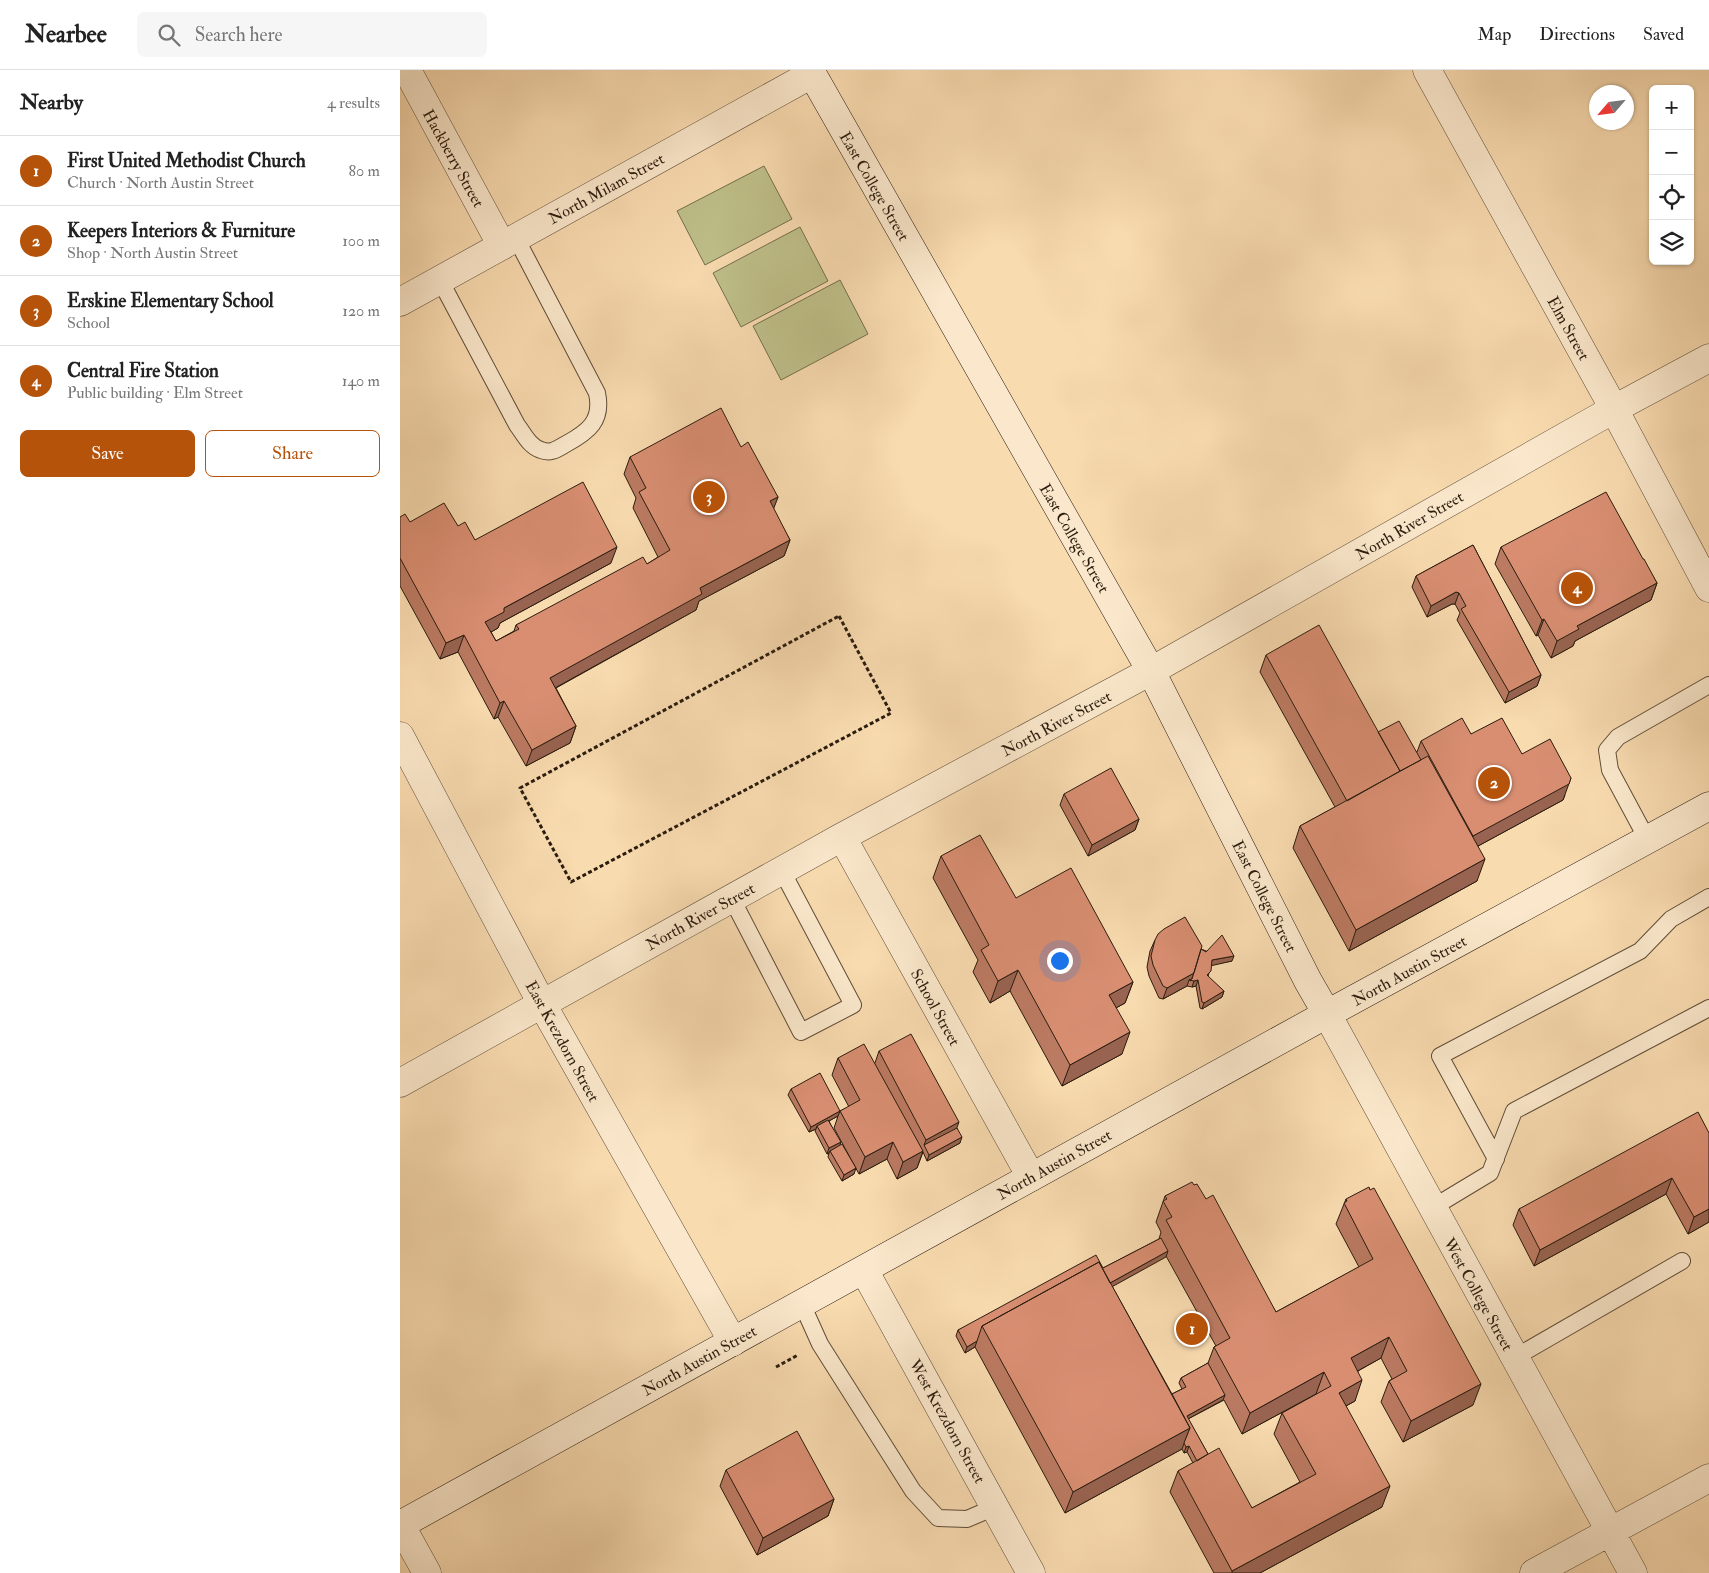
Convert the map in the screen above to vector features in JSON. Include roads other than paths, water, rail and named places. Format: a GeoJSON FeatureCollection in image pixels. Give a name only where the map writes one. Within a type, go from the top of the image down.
{"type":"FeatureCollection","features":[{"type":"Feature","properties":{"kind":"street","name":"Hackberry Street"},"geometry":{"type":"LineString","coordinates":[[406,70],[509,242]]}},
{"type":"Feature","properties":{"kind":"street","name":"Elm Street"},"geometry":{"type":"LineString","coordinates":[[1427,70],[1614,410],[1709,588]]}},
{"type":"Feature","properties":{"kind":"street","name":"North Milam Street"},"geometry":{"type":"LineString","coordinates":[[400,302],[811,72]]}},
{"type":"Feature","properties":{"kind":"street","name":"East College Street"},"geometry":{"type":"LineString","coordinates":[[811,72],[1151,671],[1327,1014]]}},
{"type":"Feature","properties":{"kind":"street","name":"North River Street"},"geometry":{"type":"LineString","coordinates":[[400,1083],[842,837],[1151,671],[1709,358]]}},
{"type":"Feature","properties":{"kind":"street","name":"East Krezdorn Street"},"geometry":{"type":"LineString","coordinates":[[400,736],[542,1004],[732,1342]]}},
{"type":"Feature","properties":{"kind":"street","name":"North Austin Street"},"geometry":{"type":"LineString","coordinates":[[400,1525],[1647,839],[1707,812]]}},
{"type":"Feature","properties":{"kind":"street","name":"School Street"},"geometry":{"type":"LineString","coordinates":[[842,837],[1031,1177]]}},
{"type":"Feature","properties":{"kind":"street","name":"West College Street"},"geometry":{"type":"LineString","coordinates":[[1327,1014],[1633,1573]]}},
{"type":"Feature","properties":{"kind":"street","name":"West Krezdorn Street"},"geometry":{"type":"LineString","coordinates":[[864,1270],[1031,1573]]}},
{"type":"Feature","properties":{"kind":"street"},"geometry":{"type":"LineString","coordinates":[[1534,1573],[1709,1478]]}},
{"type":"Feature","properties":{"kind":"street"},"geometry":{"type":"LineString","coordinates":[[400,1525],[427,1573]]}},
{"type":"Feature","properties":{"kind":"lane"},"geometry":{"type":"LineString","coordinates":[[440,280],[517,425],[532,446],[542,451],[552,452],[586,433],[595,421],[600,405],[597,393],[509,242]]}},
{"type":"Feature","properties":{"kind":"lane"},"geometry":{"type":"LineString","coordinates":[[1647,839],[1610,770],[1607,750],[1618,737],[1709,685]]}},
{"type":"Feature","properties":{"kind":"lane"},"geometry":{"type":"LineString","coordinates":[[732,899],[801,1032],[853,1005],[782,871]]}},
{"type":"Feature","properties":{"kind":"lane"},"geometry":{"type":"LineString","coordinates":[[1496,1159],[1440,1056],[1640,951],[1671,919],[1709,898]]}},
{"type":"Feature","properties":{"kind":"lane"},"geometry":{"type":"LineString","coordinates":[[1432,1208],[1490,1173],[1514,1111],[1709,1008]]}},
{"type":"Feature","properties":{"kind":"lane"},"geometry":{"type":"LineString","coordinates":[[1514,1358],[1682,1261]]}},
{"type":"Feature","properties":{"kind":"lane"},"geometry":{"type":"LineString","coordinates":[[802,1304],[820,1344],[912,1490],[938,1518],[967,1519],[995,1506]]}},
{"type":"Feature","properties":{"kind":"place","name":"Erskine Elementary School"},"geometry":{"type":"Point","coordinates":[709,497]}},
{"type":"Feature","properties":{"kind":"place","name":"Central Fire Station"},"geometry":{"type":"Point","coordinates":[1577,588]}},
{"type":"Feature","properties":{"kind":"place","name":"Keepers Interiors & Furniture"},"geometry":{"type":"Point","coordinates":[1494,783]}},
{"type":"Feature","properties":{"kind":"place","name":"First United Methodist Church"},"geometry":{"type":"Point","coordinates":[1192,1329]}}]}
